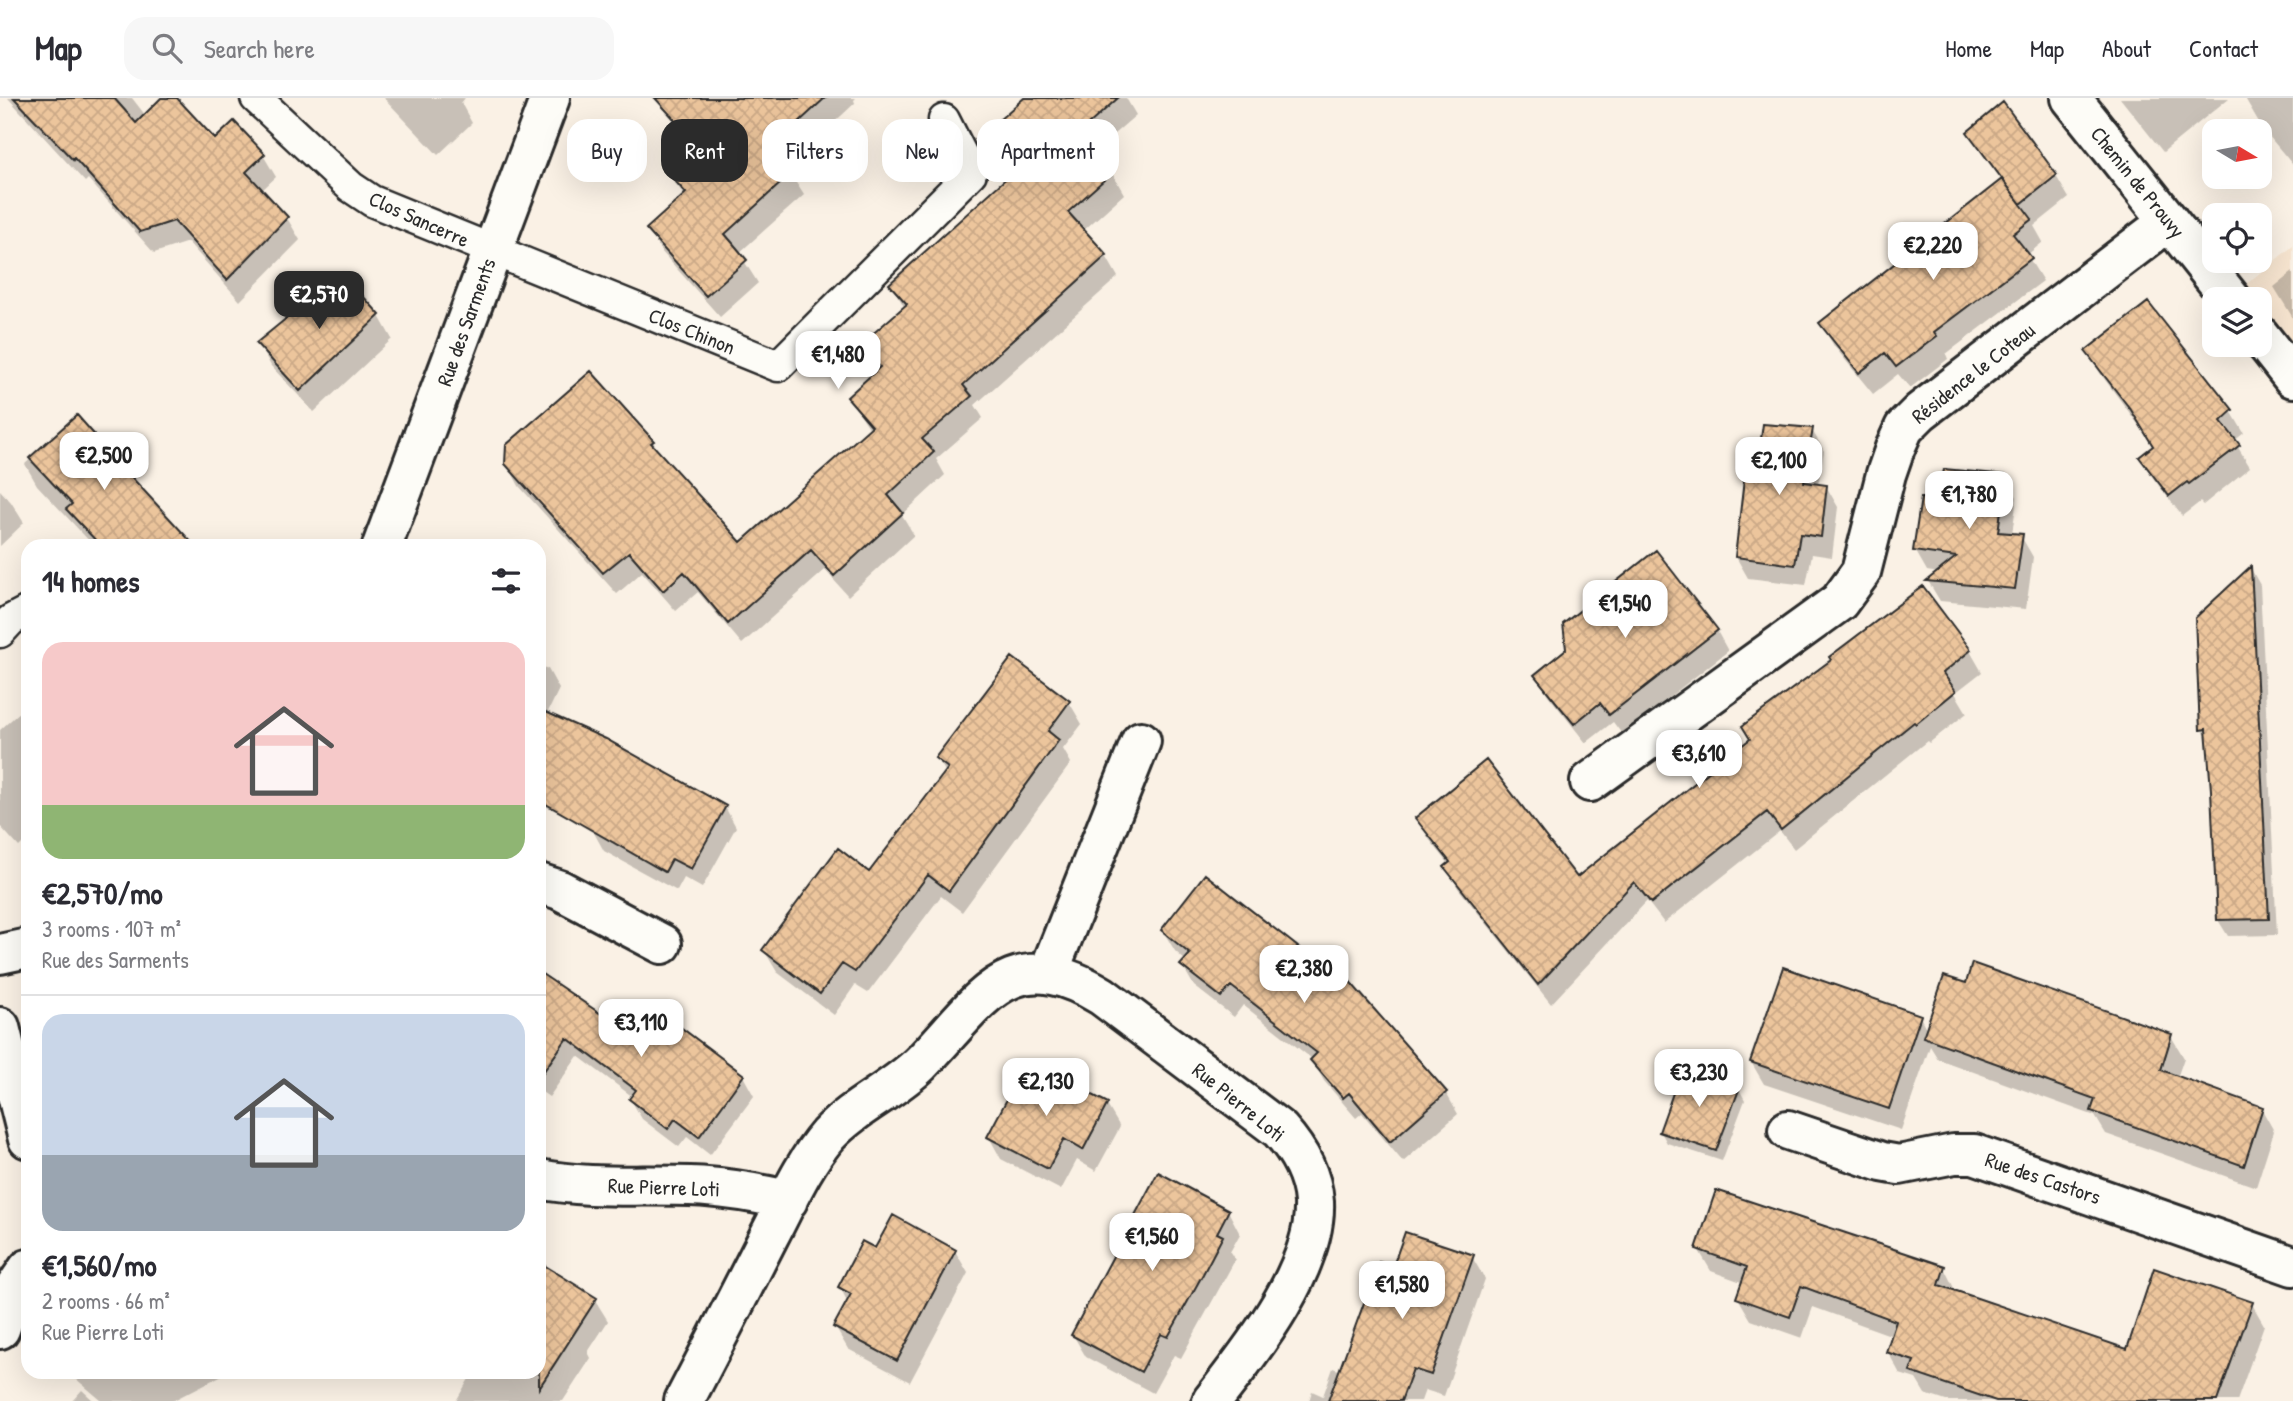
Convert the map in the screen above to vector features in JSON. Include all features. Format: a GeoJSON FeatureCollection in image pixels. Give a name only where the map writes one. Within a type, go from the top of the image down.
{"type":"FeatureCollection","features":[{"type":"Feature","properties":{"kind":"street","name":"Rue des Sarments"},"geometry":{"type":"LineString","coordinates":[[386,539],[550,98]]}},
{"type":"Feature","properties":{"kind":"street","name":"Chemin de Prouvy"},"geometry":{"type":"LineString","coordinates":[[2071,98],[2221,287]]}},
{"type":"Feature","properties":{"kind":"street","name":"Résidence le Coteau"},"geometry":{"type":"LineString","coordinates":[[1590,782],[1839,602],[1861,572],[1886,474],[1904,428],[1931,404],[2169,221]]}},
{"type":"Feature","properties":{"kind":"street"},"geometry":{"type":"LineString","coordinates":[[2272,351],[2293,378]]}},
{"type":"Feature","properties":{"kind":"street"},"geometry":{"type":"LineString","coordinates":[[1048,974],[1141,741]]}},
{"type":"Feature","properties":{"kind":"street"},"geometry":{"type":"LineString","coordinates":[[546,885],[560,890],[662,944]]}},
{"type":"Feature","properties":{"kind":"street"},"geometry":{"type":"LineString","coordinates":[[0,954],[21,950]]}},
{"type":"Feature","properties":{"kind":"street","name":"Rue Pierre Loti"},"geometry":{"type":"LineString","coordinates":[[684,1401],[788,1200],[827,1136],[846,1118],[919,1064],[983,995],[1002,982],[1033,973],[1048,974],[1085,985],[1102,996],[1280,1130],[1303,1162],[1314,1203],[1306,1250],[1270,1323],[1212,1401]]}},
{"type":"Feature","properties":{"kind":"street"},"geometry":{"type":"LineString","coordinates":[[0,1027],[21,1111]]}},
{"type":"Feature","properties":{"kind":"street","name":"Rue des Castors"},"geometry":{"type":"LineString","coordinates":[[1788,1130],[1882,1162],[1899,1165],[1954,1154],[1974,1154],[2293,1266]]}},
{"type":"Feature","properties":{"kind":"street","name":"Rue Pierre Loti"},"geometry":{"type":"LineString","coordinates":[[546,1180],[573,1184],[706,1187],[788,1200]]}},
{"type":"Feature","properties":{"kind":"street"},"geometry":{"type":"LineString","coordinates":[[0,1329],[14,1280]]}},
{"type":"Feature","properties":{"kind":"lane","name":"Clos Sancerre"},"geometry":{"type":"LineString","coordinates":[[256,98],[351,187],[372,201],[493,251]]}},
{"type":"Feature","properties":{"kind":"lane","name":"Clos Chinon"},"geometry":{"type":"LineString","coordinates":[[963,157],[971,173],[963,181]]}},
{"type":"Feature","properties":{"kind":"lane","name":"Clos Chinon"},"geometry":{"type":"LineString","coordinates":[[493,251],[779,366],[962,182]]}},
{"type":"Feature","properties":{"kind":"lane"},"geometry":{"type":"LineString","coordinates":[[0,632],[11,620],[21,615]]}},
{"type":"Feature","properties":{"kind":"shaded area"},"geometry":{"type":"Polygon","coordinates":[[[2293,246],[2293,357],[2272,330],[2272,287],[2242,287],[2260,273],[2272,273],[2272,263],[2293,246]]]}},
{"type":"Feature","properties":{"kind":"building"},"geometry":{"type":"Polygon","coordinates":[[[14,98],[114,98],[136,123],[161,98],[177,98],[215,139],[234,121],[265,154],[246,172],[288,217],[227,280],[174,221],[140,232],[74,158],[73,160],[14,98]]]}},
{"type":"Feature","properties":{"kind":"building"},"geometry":{"type":"Polygon","coordinates":[[[655,98],[825,98],[802,119],[762,119],[762,182],[782,182],[725,234],[747,260],[706,296],[646,229],[686,193],[676,182],[748,182],[748,119],[674,119],[655,98]]]}},
{"type":"Feature","properties":{"kind":"building"},"geometry":{"type":"Polygon","coordinates":[[[1024,98],[1118,98],[1095,119],[1000,119],[1024,98]]]}},
{"type":"Feature","properties":{"kind":"building"},"geometry":{"type":"Polygon","coordinates":[[[2003,102],[2057,175],[2021,204],[1967,132],[2003,102]]]}},
{"type":"Feature","properties":{"kind":"building"},"geometry":{"type":"Polygon","coordinates":[[[2002,179],[2032,219],[2013,234],[2032,258],[1934,332],[1937,336],[1896,367],[1885,353],[1859,373],[1819,323],[2002,179]]]}},
{"type":"Feature","properties":{"kind":"building"},"geometry":{"type":"Polygon","coordinates":[[[1002,182],[1102,182],[1068,212],[1107,255],[963,385],[972,396],[922,439],[934,452],[888,495],[903,513],[834,576],[811,550],[728,624],[684,572],[663,591],[629,552],[603,573],[505,464],[506,445],[591,371],[654,441],[651,443],[741,542],[872,426],[847,397],[880,367],[861,344],[907,304],[889,284],[1002,182]]]}},
{"type":"Feature","properties":{"kind":"building"},"geometry":{"type":"Polygon","coordinates":[[[342,273],[380,315],[300,391],[256,343],[342,273]]]}},
{"type":"Feature","properties":{"kind":"building"},"geometry":{"type":"Polygon","coordinates":[[[2148,302],[2233,410],[2221,421],[2240,445],[2169,496],[2139,457],[2153,446],[2131,410],[2085,351],[2148,302]]]}},
{"type":"Feature","properties":{"kind":"building"},"geometry":{"type":"Polygon","coordinates":[[[77,415],[189,539],[94,539],[66,509],[72,504],[29,458],[77,415]]]}},
{"type":"Feature","properties":{"kind":"building"},"geometry":{"type":"Polygon","coordinates":[[[1763,424],[1813,428],[1804,482],[1827,485],[1821,537],[1800,534],[1795,565],[1735,557],[1748,445],[1760,446],[1763,424]]]}},
{"type":"Feature","properties":{"kind":"building"},"geometry":{"type":"Polygon","coordinates":[[[1944,469],[2006,475],[1998,532],[2023,534],[2015,589],[1926,581],[1956,557],[1913,551],[1921,498],[1939,498],[1944,469]]]}},
{"type":"Feature","properties":{"kind":"building"},"geometry":{"type":"Polygon","coordinates":[[[1656,550],[1718,630],[1609,715],[1600,703],[1574,724],[1534,675],[1566,649],[1563,624],[1656,550]]]}},
{"type":"Feature","properties":{"kind":"building"},"geometry":{"type":"Polygon","coordinates":[[[2251,566],[2269,919],[2217,920],[2211,790],[2206,729],[2200,730],[2195,618],[2251,566]]]}},
{"type":"Feature","properties":{"kind":"building"},"geometry":{"type":"Polygon","coordinates":[[[1923,586],[1971,650],[1943,673],[1956,691],[1781,830],[1767,812],[1651,903],[1634,882],[1538,985],[1444,867],[1450,862],[1415,818],[1486,760],[1577,877],[1750,739],[1742,726],[1831,660],[1829,657],[1923,586]]]}},
{"type":"Feature","properties":{"kind":"building"},"geometry":{"type":"Polygon","coordinates":[[[1012,657],[1070,701],[1048,731],[1059,740],[949,891],[928,875],[855,972],[842,964],[820,994],[762,950],[838,848],[869,872],[948,768],[935,758],[1012,657]]]}},
{"type":"Feature","properties":{"kind":"building"},"geometry":{"type":"Polygon","coordinates":[[[546,712],[606,739],[726,806],[691,869],[672,859],[665,872],[546,804],[546,712]]]}},
{"type":"Feature","properties":{"kind":"building"},"geometry":{"type":"Polygon","coordinates":[[[1205,874],[1340,980],[1345,976],[1447,1092],[1390,1142],[1349,1093],[1343,1098],[1310,1060],[1317,1053],[1231,986],[1221,997],[1180,965],[1190,954],[1161,930],[1205,874]]]}},
{"type":"Feature","properties":{"kind":"building"},"geometry":{"type":"Polygon","coordinates":[[[1972,963],[2172,1034],[2161,1070],[2263,1107],[2244,1166],[2091,1111],[2095,1099],[1923,1037],[1944,976],[1966,983],[1972,963]]]}},
{"type":"Feature","properties":{"kind":"building"},"geometry":{"type":"Polygon","coordinates":[[[1783,967],[1921,1015],[1889,1109],[1750,1062],[1783,967]]]}},
{"type":"Feature","properties":{"kind":"building"},"geometry":{"type":"Polygon","coordinates":[[[546,977],[638,1039],[659,1011],[744,1075],[699,1137],[675,1119],[668,1129],[629,1099],[636,1090],[567,1038],[546,1068],[546,977]]]}},
{"type":"Feature","properties":{"kind":"building"},"geometry":{"type":"Polygon","coordinates":[[[1024,1067],[1062,1088],[1066,1081],[1108,1103],[1083,1150],[1064,1139],[1048,1169],[987,1137],[1024,1067]]]}},
{"type":"Feature","properties":{"kind":"building"},"geometry":{"type":"Polygon","coordinates":[[[1682,1068],[1740,1087],[1716,1151],[1659,1132],[1682,1068]]]}},
{"type":"Feature","properties":{"kind":"building"},"geometry":{"type":"Polygon","coordinates":[[[1158,1172],[1229,1210],[1217,1233],[1223,1236],[1203,1274],[1168,1337],[1161,1334],[1141,1372],[1071,1335],[1158,1172]]]}},
{"type":"Feature","properties":{"kind":"building"},"geometry":{"type":"Polygon","coordinates":[[[1716,1190],[1945,1266],[1939,1285],[2127,1349],[2154,1268],[2253,1302],[2217,1401],[1996,1401],[1910,1372],[1914,1361],[1886,1352],[1896,1321],[1801,1286],[1790,1317],[1736,1298],[1747,1267],[1696,1249],[1716,1190]]]}},
{"type":"Feature","properties":{"kind":"building"},"geometry":{"type":"Polygon","coordinates":[[[893,1215],[956,1250],[897,1361],[833,1327],[851,1294],[838,1287],[862,1241],[875,1248],[893,1215]]]}},
{"type":"Feature","properties":{"kind":"building"},"geometry":{"type":"Polygon","coordinates":[[[1405,1232],[1474,1255],[1431,1375],[1413,1369],[1401,1401],[1328,1401],[1379,1262],[1393,1266],[1405,1232]]]}},
{"type":"Feature","properties":{"kind":"building"},"geometry":{"type":"Polygon","coordinates":[[[546,1266],[597,1298],[546,1377],[546,1266]]]}}]}
